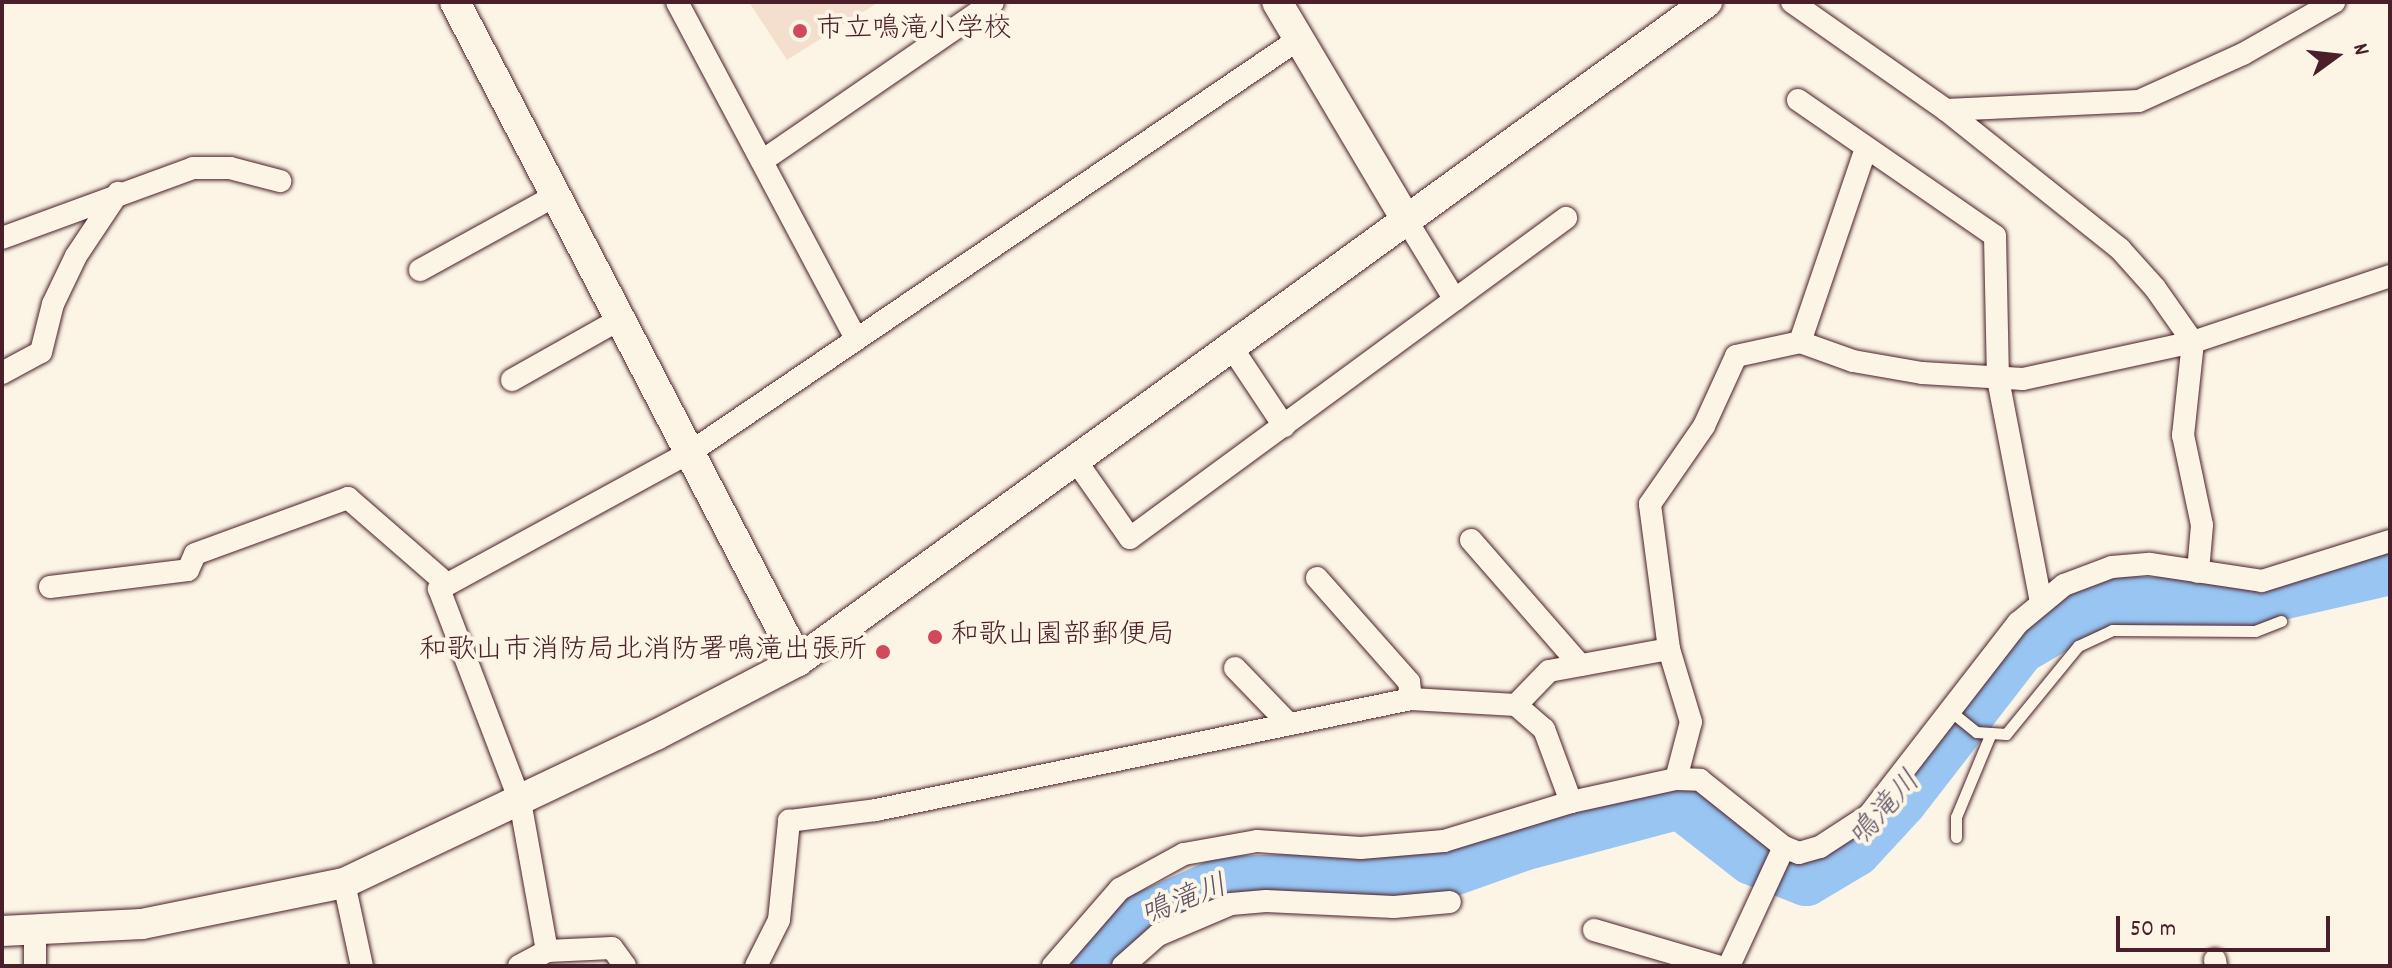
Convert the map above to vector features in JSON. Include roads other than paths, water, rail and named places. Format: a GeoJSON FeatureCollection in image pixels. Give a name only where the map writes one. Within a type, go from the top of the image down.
{"type":"FeatureCollection","features":[{"type":"Feature","properties":{"kind":"street"},"geometry":{"type":"LineString","coordinates":[[455,2],[692,451],[798,661]]}},
{"type":"Feature","properties":{"kind":"street"},"geometry":{"type":"LineString","coordinates":[[677,2],[856,338]]}},
{"type":"Feature","properties":{"kind":"street"},"geometry":{"type":"LineString","coordinates":[[762,161],[993,2]]}},
{"type":"Feature","properties":{"kind":"street"},"geometry":{"type":"LineString","coordinates":[[1277,2],[1455,300]]}},
{"type":"Feature","properties":{"kind":"street"},"geometry":{"type":"LineString","coordinates":[[2,931],[142,924],[238,908],[344,883],[520,801],[798,661],[1707,2]]}},
{"type":"Feature","properties":{"kind":"street"},"geometry":{"type":"LineString","coordinates":[[1792,2],[1946,110],[2120,249],[2193,342],[2183,435],[2202,525],[2198,572]]}},
{"type":"Feature","properties":{"kind":"street"},"geometry":{"type":"LineString","coordinates":[[1946,110],[2139,101],[2243,54],[2334,2]]}},
{"type":"Feature","properties":{"kind":"street"},"geometry":{"type":"LineString","coordinates":[[547,951],[520,801],[439,589],[692,451],[1299,39]]}},
{"type":"Feature","properties":{"kind":"street"},"geometry":{"type":"LineString","coordinates":[[1798,100],[1995,236],[1998,379],[2041,602]]}},
{"type":"Feature","properties":{"kind":"street"},"geometry":{"type":"LineString","coordinates":[[1800,342],[1866,148]]}},
{"type":"Feature","properties":{"kind":"street"},"geometry":{"type":"LineString","coordinates":[[2,238],[193,168],[230,168],[280,181]]}},
{"type":"Feature","properties":{"kind":"street"},"geometry":{"type":"LineString","coordinates":[[2,373],[41,352],[53,304],[76,256],[118,193]]}},
{"type":"Feature","properties":{"kind":"street"},"geometry":{"type":"LineString","coordinates":[[420,270],[558,194]]}},
{"type":"Feature","properties":{"kind":"street"},"geometry":{"type":"LineString","coordinates":[[1076,461],[1130,538],[1566,218]]}},
{"type":"Feature","properties":{"kind":"street"},"geometry":{"type":"LineString","coordinates":[[1676,779],[1691,722],[1669,649],[1650,504],[1704,426],[1736,356],[1800,342],[1853,361],[1998,379],[2023,379],[2193,342],[2390,276]]}},
{"type":"Feature","properties":{"kind":"street"},"geometry":{"type":"LineString","coordinates":[[512,380],[622,318]]}},
{"type":"Feature","properties":{"kind":"street"},"geometry":{"type":"LineString","coordinates":[[1232,348],[1284,426]]}},
{"type":"Feature","properties":{"kind":"street"},"geometry":{"type":"LineString","coordinates":[[50,587],[188,570],[195,554],[348,498],[447,584]]}},
{"type":"Feature","properties":{"kind":"street"},"geometry":{"type":"LineString","coordinates":[[1471,540],[1580,665]]}},
{"type":"Feature","properties":{"kind":"street"},"geometry":{"type":"LineString","coordinates":[[1053,966],[1120,889],[1184,854],[1257,841],[1361,848],[1444,841],[1571,802],[1676,779],[1700,780],[1781,853],[1799,853],[1820,847],[1869,815],[2041,602],[2064,585],[2112,567],[2150,564],[2262,581],[2390,541]]}},
{"type":"Feature","properties":{"kind":"street"},"geometry":{"type":"LineString","coordinates":[[1317,578],[1409,682],[1411,699]]}},
{"type":"Feature","properties":{"kind":"street"},"geometry":{"type":"LineString","coordinates":[[1516,705],[1549,671],[1669,649]]}},
{"type":"Feature","properties":{"kind":"street"},"geometry":{"type":"LineString","coordinates":[[1235,668],[1289,724]]}},
{"type":"Feature","properties":{"kind":"street"},"geometry":{"type":"LineString","coordinates":[[756,966],[779,920],[789,821],[876,810],[1411,699],[1516,705],[1544,729],[1571,802]]}},
{"type":"Feature","properties":{"kind":"street"},"geometry":{"type":"LineString","coordinates":[[1729,966],[1781,853]]}},
{"type":"Feature","properties":{"kind":"street"},"geometry":{"type":"LineString","coordinates":[[344,883],[362,966]]}},
{"type":"Feature","properties":{"kind":"street"},"geometry":{"type":"LineString","coordinates":[[1123,966],[1158,935],[1231,904],[1266,901],[1394,907],[1450,902]]}},
{"type":"Feature","properties":{"kind":"street"},"geometry":{"type":"LineString","coordinates":[[1594,930],[1717,966]]}},
{"type":"Feature","properties":{"kind":"street"},"geometry":{"type":"LineString","coordinates":[[35,931],[35,966]]}},
{"type":"Feature","properties":{"kind":"street"},"geometry":{"type":"LineString","coordinates":[[519,966],[547,951],[612,948],[625,966]]}},
{"type":"Feature","properties":{"kind":"lane"},"geometry":{"type":"LineString","coordinates":[[1950,711],[1976,732],[2006,734],[2078,646],[2112,630],[2255,631],[2281,621]]}},
{"type":"Feature","properties":{"kind":"lane"},"geometry":{"type":"LineString","coordinates":[[1956,837],[1956,817],[1991,733]]}},
{"type":"Feature","properties":{"kind":"waterway","name":"鳴滝川"},"geometry":{"type":"LineString","coordinates":[[1090,966],[1122,928],[1224,882],[1433,877],[1523,845],[1680,803],[1752,859],[1806,880],[1855,851],[1902,800],[2020,648],[2099,602],[2237,604],[2390,569]]}},
{"type":"Feature","properties":{"kind":"place","name":"市立鳴滝小学校"},"geometry":{"type":"Point","coordinates":[800,31]}},
{"type":"Feature","properties":{"kind":"place","name":"和歌山園部郵便局"},"geometry":{"type":"Point","coordinates":[935,637]}},
{"type":"Feature","properties":{"kind":"place","name":"和歌山市消防局北消防署鳴滝出張所"},"geometry":{"type":"Point","coordinates":[883,652]}}]}
